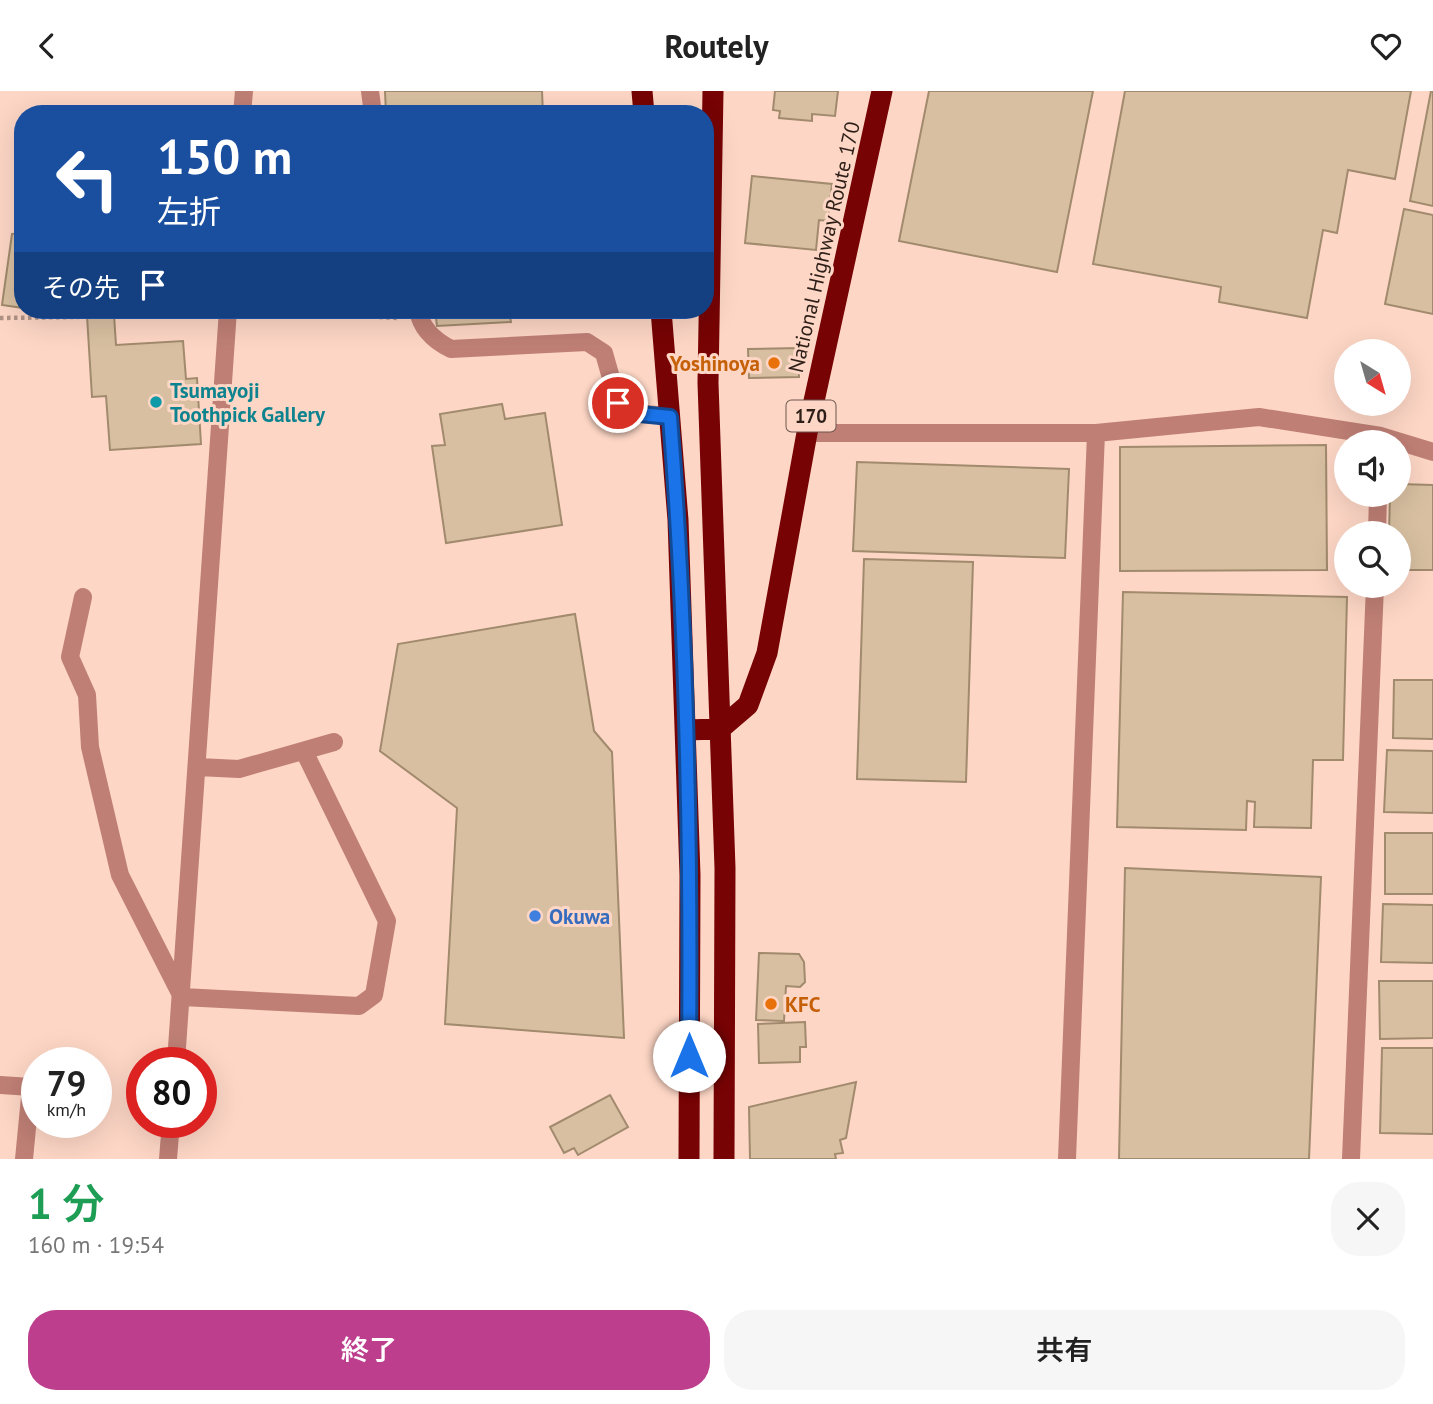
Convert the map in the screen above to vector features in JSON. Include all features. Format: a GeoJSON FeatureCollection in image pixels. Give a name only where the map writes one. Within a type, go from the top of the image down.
{"type":"FeatureCollection","features":[{"type":"Feature","properties":{"kind":"highway","name":"National Highway Route 170"},"geometry":{"type":"LineString","coordinates":[[720,729],[748,705],[767,653],[807,433],[882,91]]}},
{"type":"Feature","properties":{"kind":"highway"},"geometry":{"type":"LineString","coordinates":[[662,319],[678,520],[690,875],[689,1159]]}},
{"type":"Feature","properties":{"kind":"highway"},"geometry":{"type":"LineString","coordinates":[[709,319],[708,383],[725,868],[724,1159]]}},
{"type":"Feature","properties":{"kind":"highway"},"geometry":{"type":"LineString","coordinates":[[685,730],[720,729]]}},
{"type":"Feature","properties":{"kind":"street"},"geometry":{"type":"LineString","coordinates":[[177,1047],[227,319]]}},
{"type":"Feature","properties":{"kind":"street"},"geometry":{"type":"LineString","coordinates":[[422,319],[435,341],[452,349],[587,342],[604,353],[618,403],[630,413],[670,417]]}},
{"type":"Feature","properties":{"kind":"street"},"geometry":{"type":"LineString","coordinates":[[807,433],[1096,433],[1259,417],[1334,431]]}},
{"type":"Feature","properties":{"kind":"street"},"geometry":{"type":"LineString","coordinates":[[1068,1159],[1096,433]]}},
{"type":"Feature","properties":{"kind":"street"},"geometry":{"type":"LineString","coordinates":[[1411,447],[1433,452]]}},
{"type":"Feature","properties":{"kind":"street"},"geometry":{"type":"LineString","coordinates":[[83,597],[70,657],[87,695],[90,747],[120,875],[182,997]]}},
{"type":"Feature","properties":{"kind":"street"},"geometry":{"type":"LineString","coordinates":[[1351,1159],[1374,598]]}},
{"type":"Feature","properties":{"kind":"street"},"geometry":{"type":"LineString","coordinates":[[198,767],[239,769],[334,742]]}},
{"type":"Feature","properties":{"kind":"street"},"geometry":{"type":"LineString","coordinates":[[182,997],[359,1006],[374,995],[387,921],[304,751]]}},
{"type":"Feature","properties":{"kind":"street"},"geometry":{"type":"LineString","coordinates":[[0,1085],[31,1087],[24,1159]]}},
{"type":"Feature","properties":{"kind":"street"},"geometry":{"type":"LineString","coordinates":[[168,1159],[170,1138]]}},
{"type":"Feature","properties":{"kind":"building"},"geometry":{"type":"Polygon","coordinates":[[[385,91],[542,91],[543,105],[386,105],[385,91]]]}},
{"type":"Feature","properties":{"kind":"building"},"geometry":{"type":"Polygon","coordinates":[[[775,91],[838,91],[835,116],[812,114],[812,121],[779,118],[780,111],[773,110],[775,91]]]}},
{"type":"Feature","properties":{"kind":"building"},"geometry":{"type":"Polygon","coordinates":[[[929,91],[1093,91],[1057,272],[899,241],[929,91]]]}},
{"type":"Feature","properties":{"kind":"building"},"geometry":{"type":"Polygon","coordinates":[[[1125,91],[1411,91],[1395,179],[1348,170],[1337,233],[1323,230],[1307,318],[1219,302],[1221,287],[1093,264],[1125,91]]]}},
{"type":"Feature","properties":{"kind":"building"},"geometry":{"type":"Polygon","coordinates":[[[1433,91],[1433,206],[1410,201],[1433,91]]]}},
{"type":"Feature","properties":{"kind":"building"},"geometry":{"type":"Polygon","coordinates":[[[752,176],[832,184],[828,221],[819,220],[816,250],[745,243],[752,176]]]}},
{"type":"Feature","properties":{"kind":"building"},"geometry":{"type":"Polygon","coordinates":[[[1404,209],[1433,215],[1433,314],[1385,304],[1404,209]]]}},
{"type":"Feature","properties":{"kind":"building"},"geometry":{"type":"Polygon","coordinates":[[[14,234],[14,307],[2,305],[14,234]]]}},
{"type":"Feature","properties":{"kind":"building"},"geometry":{"type":"Polygon","coordinates":[[[87,319],[114,319],[116,345],[183,341],[186,379],[197,378],[201,444],[110,450],[106,396],[92,397],[87,319]]]}},
{"type":"Feature","properties":{"kind":"building"},"geometry":{"type":"Polygon","coordinates":[[[436,319],[510,319],[511,322],[437,326],[436,319]]]}},
{"type":"Feature","properties":{"kind":"building","name":"Yoshinoya"},"geometry":{"type":"Polygon","coordinates":[[[799,348],[799,377],[749,378],[748,349],[799,348]]]}},
{"type":"Feature","properties":{"kind":"building"},"geometry":{"type":"Polygon","coordinates":[[[502,404],[505,419],[545,413],[562,525],[446,543],[432,446],[445,445],[440,414],[502,404]]]}},
{"type":"Feature","properties":{"kind":"building"},"geometry":{"type":"Polygon","coordinates":[[[1326,445],[1327,570],[1120,571],[1120,447],[1326,445]]]}},
{"type":"Feature","properties":{"kind":"building"},"geometry":{"type":"Polygon","coordinates":[[[857,462],[1069,469],[1065,558],[853,551],[857,462]]]}},
{"type":"Feature","properties":{"kind":"building"},"geometry":{"type":"Polygon","coordinates":[[[1411,484],[1433,485],[1433,570],[1411,570],[1411,521],[1389,521],[1390,507],[1411,507],[1411,484]]]}},
{"type":"Feature","properties":{"kind":"building"},"geometry":{"type":"Polygon","coordinates":[[[864,559],[973,562],[966,782],[857,779],[864,559]]]}},
{"type":"Feature","properties":{"kind":"building"},"geometry":{"type":"Polygon","coordinates":[[[1123,592],[1347,598],[1343,760],[1313,760],[1311,828],[1254,827],[1255,802],[1247,801],[1246,830],[1117,827],[1123,592]]]}},
{"type":"Feature","properties":{"kind":"building","name":"Okuwa"},"geometry":{"type":"Polygon","coordinates":[[[575,614],[594,731],[612,752],[624,1038],[445,1024],[457,808],[380,751],[398,644],[575,614]]]}},
{"type":"Feature","properties":{"kind":"building"},"geometry":{"type":"Polygon","coordinates":[[[1394,680],[1433,680],[1433,739],[1393,738],[1394,680]]]}},
{"type":"Feature","properties":{"kind":"building"},"geometry":{"type":"Polygon","coordinates":[[[1387,750],[1433,751],[1433,813],[1384,812],[1387,750]]]}},
{"type":"Feature","properties":{"kind":"building"},"geometry":{"type":"Polygon","coordinates":[[[1385,833],[1433,833],[1433,894],[1385,894],[1385,833]]]}},
{"type":"Feature","properties":{"kind":"building"},"geometry":{"type":"Polygon","coordinates":[[[1125,868],[1321,877],[1309,1159],[1119,1159],[1125,868]]]}},
{"type":"Feature","properties":{"kind":"building"},"geometry":{"type":"Polygon","coordinates":[[[1383,904],[1433,905],[1433,963],[1381,962],[1383,904]]]}},
{"type":"Feature","properties":{"kind":"building","name":"KFC"},"geometry":{"type":"Polygon","coordinates":[[[759,953],[799,954],[804,962],[805,982],[800,987],[786,986],[784,1021],[756,1020],[759,953]]]}},
{"type":"Feature","properties":{"kind":"building"},"geometry":{"type":"Polygon","coordinates":[[[1379,981],[1433,981],[1433,1038],[1380,1039],[1379,981]]]}},
{"type":"Feature","properties":{"kind":"building"},"geometry":{"type":"Polygon","coordinates":[[[805,1022],[806,1047],[800,1047],[800,1062],[759,1063],[758,1024],[805,1022]]]}},
{"type":"Feature","properties":{"kind":"building"},"geometry":{"type":"Polygon","coordinates":[[[1382,1048],[1433,1048],[1433,1134],[1380,1133],[1382,1048]]]}},
{"type":"Feature","properties":{"kind":"building"},"geometry":{"type":"Polygon","coordinates":[[[856,1082],[846,1138],[840,1140],[843,1153],[835,1154],[836,1159],[750,1159],[749,1107],[856,1082]]]}},
{"type":"Feature","properties":{"kind":"building"},"geometry":{"type":"Polygon","coordinates":[[[610,1095],[628,1127],[578,1155],[574,1148],[564,1153],[550,1127],[610,1095]]]}},
{"type":"Feature","properties":{"kind":"place","name":"Yoshinoya"},"geometry":{"type":"Point","coordinates":[774,363]}},
{"type":"Feature","properties":{"kind":"place","name":"Tsumayoji Toothpick Gallery"},"geometry":{"type":"Point","coordinates":[156,402]}},
{"type":"Feature","properties":{"kind":"place","name":"Okuwa"},"geometry":{"type":"Point","coordinates":[535,916]}},
{"type":"Feature","properties":{"kind":"place","name":"KFC"},"geometry":{"type":"Point","coordinates":[771,1004]}},
{"type":"Feature","properties":{"kind":"route"},"geometry":{"type":"LineString","coordinates":[[618,403],[630,413],[670,417],[678,520],[690,875],[689,1056]]}}]}
